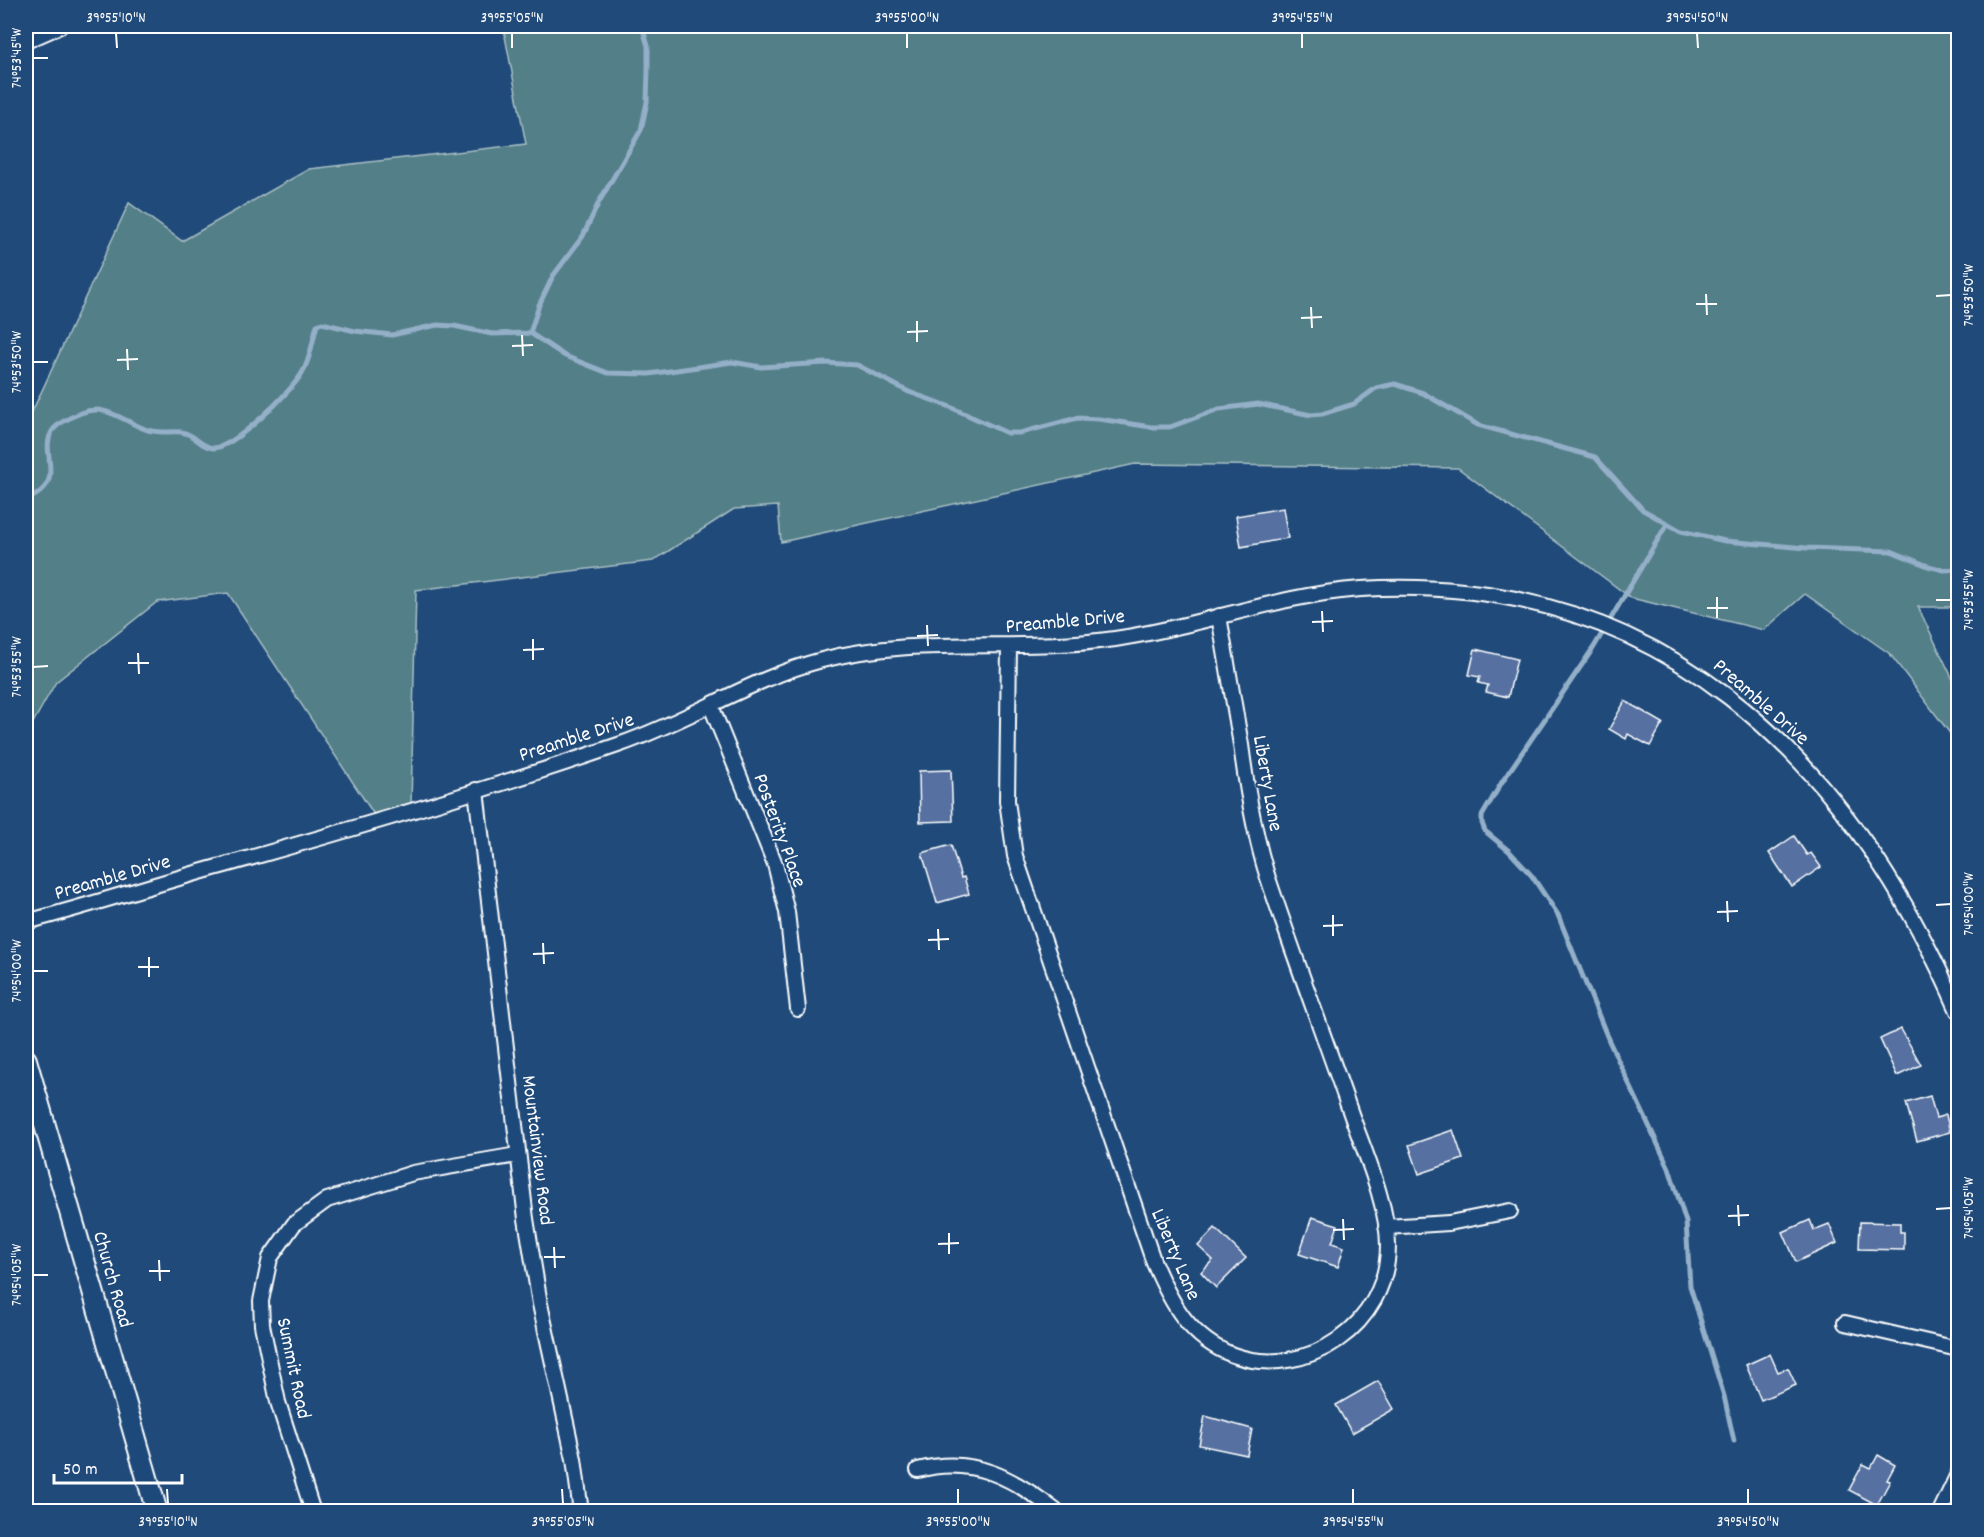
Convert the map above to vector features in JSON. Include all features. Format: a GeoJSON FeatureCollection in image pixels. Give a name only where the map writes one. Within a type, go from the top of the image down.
{"type":"FeatureCollection","features":[{"type":"Feature","properties":{"kind":"main road","name":"Church Road"},"geometry":{"type":"LineString","coordinates":[[26,1060],[158,1512]]}},
{"type":"Feature","properties":{"kind":"street"},"geometry":{"type":"LineString","coordinates":[[26,41],[60,26]]}},
{"type":"Feature","properties":{"kind":"street","name":"Preamble Drive"},"geometry":{"type":"LineString","coordinates":[[26,922],[476,790],[639,738],[796,668],[854,653],[910,648],[1009,647],[1116,639],[1325,593],[1388,588],[1451,591],[1514,599],[1603,624],[1659,650],[1734,700],[1793,755],[1840,807],[1890,879],[1920,929],[1959,1011]]}},
{"type":"Feature","properties":{"kind":"street","name":"Liberty Lane"},"geometry":{"type":"LineString","coordinates":[[1009,647],[1006,801],[1015,856],[1154,1263],[1175,1309],[1211,1344],[1257,1361],[1282,1361],[1307,1356],[1330,1346],[1350,1331],[1366,1313],[1378,1292],[1386,1269],[1386,1227],[1360,1140],[1278,906],[1252,821],[1220,616]]}},
{"type":"Feature","properties":{"kind":"street","name":"Posterity Place"},"geometry":{"type":"LineString","coordinates":[[711,706],[775,864],[787,912],[798,1008]]}},
{"type":"Feature","properties":{"kind":"street","name":"Mountainview Road"},"geometry":{"type":"LineString","coordinates":[[476,790],[491,905],[517,1155],[536,1277],[574,1459],[581,1512]]}},
{"type":"Feature","properties":{"kind":"street","name":"Summit Road"},"geometry":{"type":"LineString","coordinates":[[313,1512],[278,1402],[262,1325],[261,1301],[270,1258],[294,1224],[327,1200],[413,1173],[517,1155]]}},
{"type":"Feature","properties":{"kind":"street"},"geometry":{"type":"LineString","coordinates":[[1386,1227],[1449,1223],[1510,1211]]}},
{"type":"Feature","properties":{"kind":"street"},"geometry":{"type":"LineString","coordinates":[[1845,1323],[1959,1349]]}},
{"type":"Feature","properties":{"kind":"street"},"geometry":{"type":"LineString","coordinates":[[918,1470],[952,1463],[971,1465],[1024,1489],[1057,1512]]}},
{"type":"Feature","properties":{"kind":"street"},"geometry":{"type":"LineString","coordinates":[[1940,1512],[1959,1474]]}},
{"type":"Feature","properties":{"kind":"green space"},"geometry":{"type":"Polygon","coordinates":[[[503,26],[1958,26],[1958,607],[1918,607],[1958,690],[1958,744],[1890,654],[1805,594],[1764,630],[1631,598],[1458,468],[1135,464],[781,542],[778,506],[734,509],[653,561],[416,590],[411,805],[375,816],[228,593],[157,602],[56,682],[26,735],[26,425],[129,203],[182,241],[309,169],[526,144],[503,26]]]}},
{"type":"Feature","properties":{"kind":"building"},"geometry":{"type":"Polygon","coordinates":[[[1283,508],[1288,538],[1241,547],[1236,516],[1283,508]]]}},
{"type":"Feature","properties":{"kind":"building"},"geometry":{"type":"Polygon","coordinates":[[[1475,649],[1517,659],[1508,697],[1486,692],[1488,685],[1478,683],[1480,677],[1469,675],[1475,649]]]}},
{"type":"Feature","properties":{"kind":"building"},"geometry":{"type":"Polygon","coordinates":[[[1625,701],[1663,723],[1650,746],[1628,734],[1626,739],[1609,729],[1625,701]]]}},
{"type":"Feature","properties":{"kind":"building"},"geometry":{"type":"Polygon","coordinates":[[[951,770],[953,821],[920,822],[919,771],[951,770]]]}},
{"type":"Feature","properties":{"kind":"building"},"geometry":{"type":"Polygon","coordinates":[[[1794,836],[1807,855],[1811,853],[1821,867],[1792,887],[1769,853],[1794,836]]]}},
{"type":"Feature","properties":{"kind":"building"},"geometry":{"type":"Polygon","coordinates":[[[951,845],[961,878],[964,877],[969,894],[937,903],[922,853],[951,845]]]}},
{"type":"Feature","properties":{"kind":"building"},"geometry":{"type":"Polygon","coordinates":[[[1901,1029],[1921,1065],[1897,1076],[1880,1039],[1901,1029]]]}},
{"type":"Feature","properties":{"kind":"building"},"geometry":{"type":"Polygon","coordinates":[[[1930,1096],[1936,1118],[1946,1115],[1950,1132],[1917,1141],[1906,1103],[1930,1096]]]}},
{"type":"Feature","properties":{"kind":"building"},"geometry":{"type":"Polygon","coordinates":[[[1453,1130],[1463,1159],[1419,1174],[1409,1145],[1453,1130]]]}},
{"type":"Feature","properties":{"kind":"building"},"geometry":{"type":"Polygon","coordinates":[[[1312,1217],[1338,1225],[1332,1243],[1344,1247],[1338,1267],[1299,1254],[1312,1217]]]}},
{"type":"Feature","properties":{"kind":"building"},"geometry":{"type":"Polygon","coordinates":[[[1810,1220],[1814,1230],[1829,1224],[1837,1243],[1796,1262],[1783,1232],[1810,1220]]]}},
{"type":"Feature","properties":{"kind":"building"},"geometry":{"type":"Polygon","coordinates":[[[1860,1222],[1900,1223],[1900,1232],[1904,1232],[1904,1250],[1859,1249],[1860,1222]]]}},
{"type":"Feature","properties":{"kind":"building"},"geometry":{"type":"Polygon","coordinates":[[[1215,1228],[1246,1258],[1216,1288],[1201,1272],[1213,1260],[1198,1246],[1215,1228]]]}},
{"type":"Feature","properties":{"kind":"building"},"geometry":{"type":"Polygon","coordinates":[[[1770,1354],[1778,1372],[1788,1368],[1796,1385],[1761,1400],[1746,1365],[1770,1354]]]}},
{"type":"Feature","properties":{"kind":"building"},"geometry":{"type":"Polygon","coordinates":[[[1378,1381],[1394,1409],[1352,1433],[1336,1405],[1378,1381]]]}},
{"type":"Feature","properties":{"kind":"building"},"geometry":{"type":"Polygon","coordinates":[[[1205,1416],[1252,1429],[1247,1455],[1199,1445],[1205,1416]]]}},
{"type":"Feature","properties":{"kind":"building"},"geometry":{"type":"Polygon","coordinates":[[[1878,1455],[1895,1465],[1887,1480],[1890,1481],[1877,1505],[1849,1490],[1863,1464],[1871,1468],[1878,1455]]]}},
{"type":"Feature","properties":{"kind":"waterway"},"geometry":{"type":"LineString","coordinates":[[530,333],[539,305],[553,276],[583,236],[599,202],[641,130],[647,102],[648,70],[648,46],[642,26]]}},
{"type":"Feature","properties":{"kind":"waterway"},"geometry":{"type":"LineString","coordinates":[[26,500],[39,493],[47,485],[50,476],[48,448],[53,430],[62,422],[78,414],[98,410],[114,414],[149,431],[186,433],[208,447],[222,446],[261,418],[296,381],[307,362],[317,325],[322,323],[355,331],[392,335],[437,325],[492,334],[530,333],[565,356],[608,373],[649,374],[732,362],[761,367],[826,363],[857,365],[909,392],[948,406],[1007,433],[1020,433],[1077,418],[1151,427],[1170,427],[1219,409],[1258,404],[1311,415],[1322,414],[1354,404],[1376,388],[1395,384],[1423,393],[1478,425],[1595,457],[1643,510],[1681,531],[1725,541],[1807,548],[1891,551],[1928,566],[1944,570],[1958,569]]}},
{"type":"Feature","properties":{"kind":"waterway"},"geometry":{"type":"LineString","coordinates":[[1667,524],[1594,647],[1502,782],[1482,816],[1482,823],[1485,831],[1509,851],[1532,876],[1558,915],[1609,1041],[1669,1168],[1686,1222],[1690,1286],[1724,1396],[1734,1441]]}}]}
